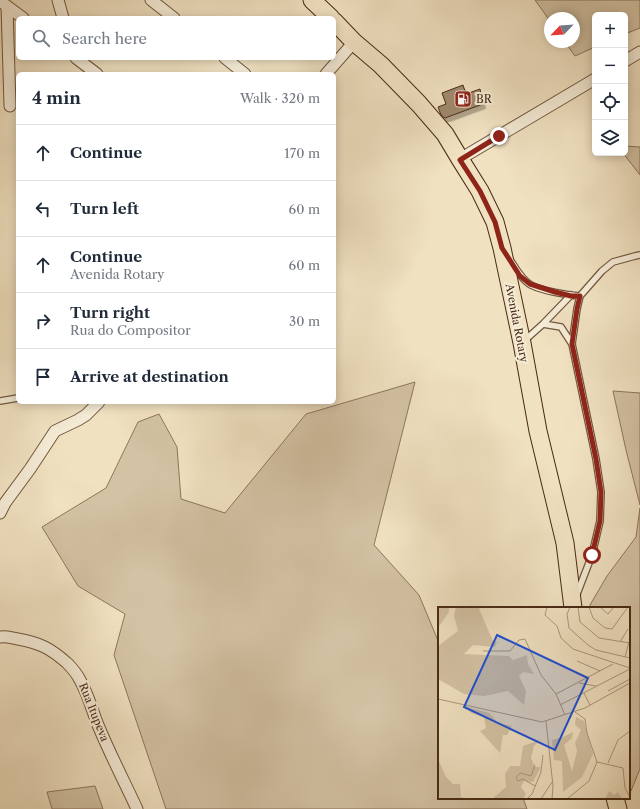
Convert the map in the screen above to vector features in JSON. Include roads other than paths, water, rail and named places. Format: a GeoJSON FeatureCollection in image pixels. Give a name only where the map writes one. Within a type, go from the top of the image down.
{"type":"FeatureCollection","features":[{"type":"Feature","properties":{"kind":"main road"},"geometry":{"type":"LineString","coordinates":[[312,0],[329,16]]}},
{"type":"Feature","properties":{"kind":"main road","name":"Avenida Rotary"},"geometry":{"type":"LineString","coordinates":[[336,23],[354,42],[381,65],[419,104],[445,134],[480,191],[495,222],[522,343],[538,431],[565,543],[572,607]]}},
{"type":"Feature","properties":{"kind":"main road"},"geometry":{"type":"LineString","coordinates":[[615,799],[618,809]]}},
{"type":"Feature","properties":{"kind":"street"},"geometry":{"type":"LineString","coordinates":[[58,0],[62,16]]}},
{"type":"Feature","properties":{"kind":"street"},"geometry":{"type":"LineString","coordinates":[[151,0],[171,16]]}},
{"type":"Feature","properties":{"kind":"street"},"geometry":{"type":"LineString","coordinates":[[4,3],[20,16]]}},
{"type":"Feature","properties":{"kind":"street"},"geometry":{"type":"LineString","coordinates":[[4,3],[10,106]]}},
{"type":"Feature","properties":{"kind":"street"},"geometry":{"type":"LineString","coordinates":[[328,72],[354,42]]}},
{"type":"Feature","properties":{"kind":"street"},"geometry":{"type":"LineString","coordinates":[[628,59],[640,52]]}},
{"type":"Feature","properties":{"kind":"street"},"geometry":{"type":"LineString","coordinates":[[79,60],[94,72]]}},
{"type":"Feature","properties":{"kind":"street"},"geometry":{"type":"LineString","coordinates":[[228,60],[242,72]]}},
{"type":"Feature","properties":{"kind":"street"},"geometry":{"type":"LineString","coordinates":[[460,160],[592,81]]}},
{"type":"Feature","properties":{"kind":"street"},"geometry":{"type":"LineString","coordinates":[[0,513],[55,431],[86,415],[97,404]]}},
{"type":"Feature","properties":{"kind":"street","name":"Rua Itupeva"},"geometry":{"type":"LineString","coordinates":[[0,637],[6,636],[26,640],[50,649],[79,677],[98,724],[137,809]]}},
{"type":"Feature","properties":{"kind":"lane"},"geometry":{"type":"LineString","coordinates":[[502,248],[520,276],[530,284],[571,296],[580,296]]}},
{"type":"Feature","properties":{"kind":"lane"},"geometry":{"type":"LineString","coordinates":[[572,607],[592,555],[600,521],[601,492],[596,459],[572,344],[577,309],[580,296],[602,271],[613,262],[640,255]]}},
{"type":"Feature","properties":{"kind":"lane"},"geometry":{"type":"LineString","coordinates":[[522,343],[571,296]]}},
{"type":"Feature","properties":{"kind":"lane"},"geometry":{"type":"LineString","coordinates":[[543,324],[561,327],[572,344]]}},
{"type":"Feature","properties":{"kind":"lane"},"geometry":{"type":"LineString","coordinates":[[0,401],[16,398]]}},
{"type":"Feature","properties":{"kind":"place","name":"BR"},"geometry":{"type":"Point","coordinates":[463,99]}}]}
